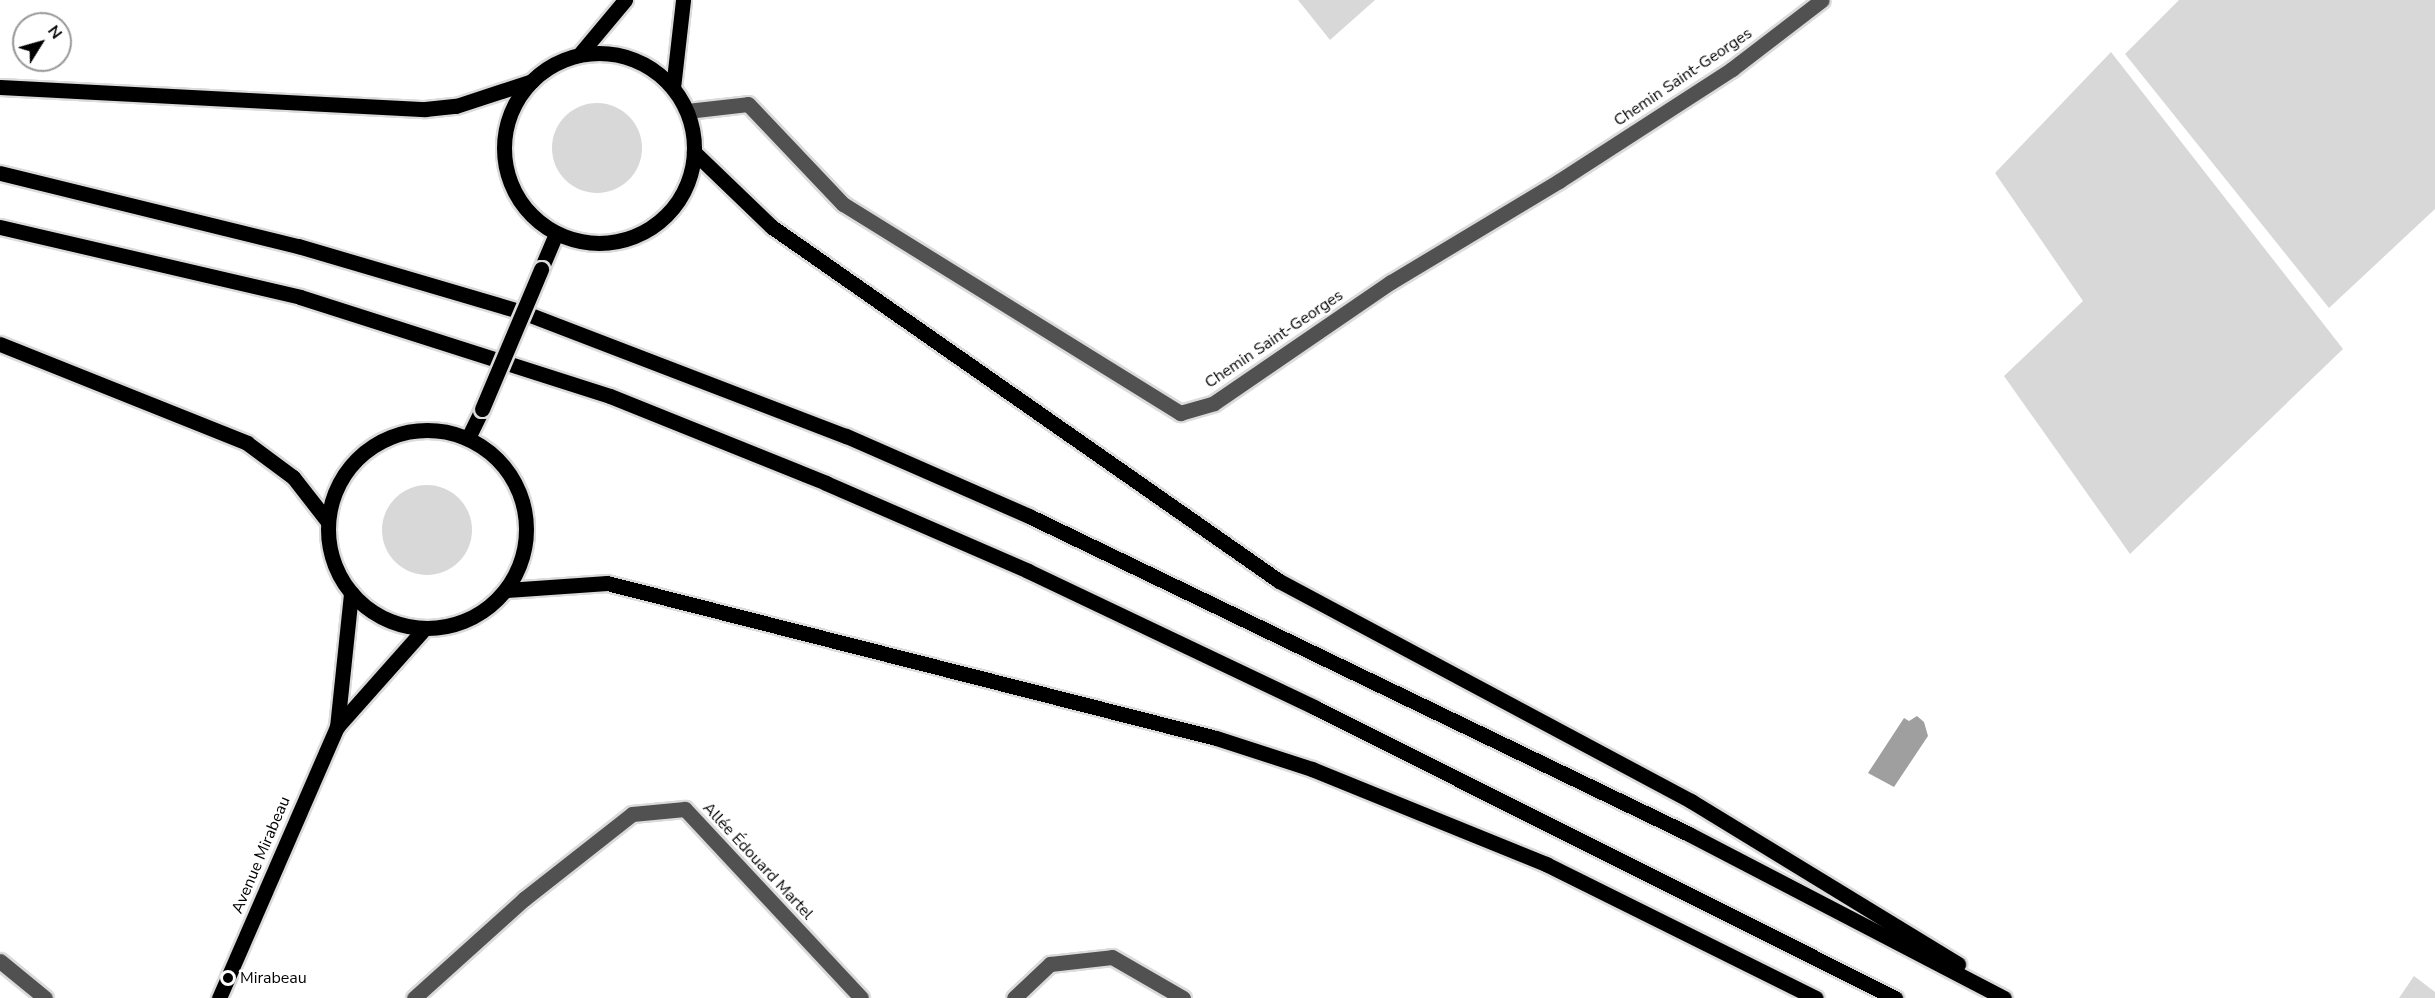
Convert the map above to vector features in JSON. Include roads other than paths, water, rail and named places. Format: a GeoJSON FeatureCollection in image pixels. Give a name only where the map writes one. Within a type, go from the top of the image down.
{"type":"FeatureCollection","features":[{"type":"Feature","properties":{"kind":"main road"},"geometry":{"type":"LineString","coordinates":[[579,55],[625,0]]}},
{"type":"Feature","properties":{"kind":"main road"},"geometry":{"type":"LineString","coordinates":[[674,88],[683,0]]}},
{"type":"Feature","properties":{"kind":"main road"},"geometry":{"type":"LineString","coordinates":[[614,53],[647,66],[674,88],[687,111],[694,152],[689,179],[677,203],[658,223],[635,237],[609,243],[582,242],[556,233],[532,215],[520,199],[506,163],[505,133],[514,105],[532,81],[553,64],[579,55],[614,53]]}},
{"type":"Feature","properties":{"kind":"main road"},"geometry":{"type":"LineString","coordinates":[[0,87],[425,109],[456,106],[532,81]]}},
{"type":"Feature","properties":{"kind":"main road"},"geometry":{"type":"LineString","coordinates":[[694,152],[772,226],[1279,581],[1690,801],[2014,998]]}},
{"type":"Feature","properties":{"kind":"main road"},"geometry":{"type":"LineString","coordinates":[[0,174],[298,246],[525,313],[846,436],[1029,516],[1689,834],[2004,998]]}},
{"type":"Feature","properties":{"kind":"main road"},"geometry":{"type":"LineString","coordinates":[[0,226],[300,297],[610,396],[826,483],[1028,571],[1314,707],[1895,998]]}},
{"type":"Feature","properties":{"kind":"main road"},"geometry":{"type":"LineString","coordinates":[[468,438],[482,410],[556,233]]}},
{"type":"Feature","properties":{"kind":"main road"},"geometry":{"type":"LineString","coordinates":[[0,344],[248,443],[293,477],[328,522]]}},
{"type":"Feature","properties":{"kind":"main road"},"geometry":{"type":"LineString","coordinates":[[415,430],[433,430],[468,438],[494,454],[513,477],[524,505],[527,534],[521,564],[507,590],[484,612],[465,621],[424,629],[397,624],[372,612],[351,593],[337,572],[328,522],[333,495],[346,471],[365,451],[388,437],[415,430]]}},
{"type":"Feature","properties":{"kind":"main road"},"geometry":{"type":"LineString","coordinates":[[507,590],[607,583],[1216,738],[1343,780],[1546,864],[1816,998]]}},
{"type":"Feature","properties":{"kind":"main road"},"geometry":{"type":"LineString","coordinates":[[337,727],[351,593]]}},
{"type":"Feature","properties":{"kind":"main road"},"geometry":{"type":"LineString","coordinates":[[337,727],[424,629]]}},
{"type":"Feature","properties":{"kind":"main road","name":"Avenue Mirabeau"},"geometry":{"type":"LineString","coordinates":[[219,998],[337,727]]}},
{"type":"Feature","properties":{"kind":"street","name":"Chemin Saint-Georges"},"geometry":{"type":"LineString","coordinates":[[687,111],[748,104],[843,204],[1180,413],[1214,403],[1391,282],[1578,168],[1732,69],[1822,0]]}},
{"type":"Feature","properties":{"kind":"street","name":"Allée Édouard Martel"},"geometry":{"type":"LineString","coordinates":[[414,998],[524,900],[632,814],[686,809],[861,998]]}},
{"type":"Feature","properties":{"kind":"street"},"geometry":{"type":"LineString","coordinates":[[1014,998],[1050,964],[1112,957],[1183,998]]}},
{"type":"Feature","properties":{"kind":"street"},"geometry":{"type":"LineString","coordinates":[[0,961],[45,998]]}},
{"type":"Feature","properties":{"kind":"place","name":"Mirabeau"},"geometry":{"type":"Point","coordinates":[228,978]}}]}
